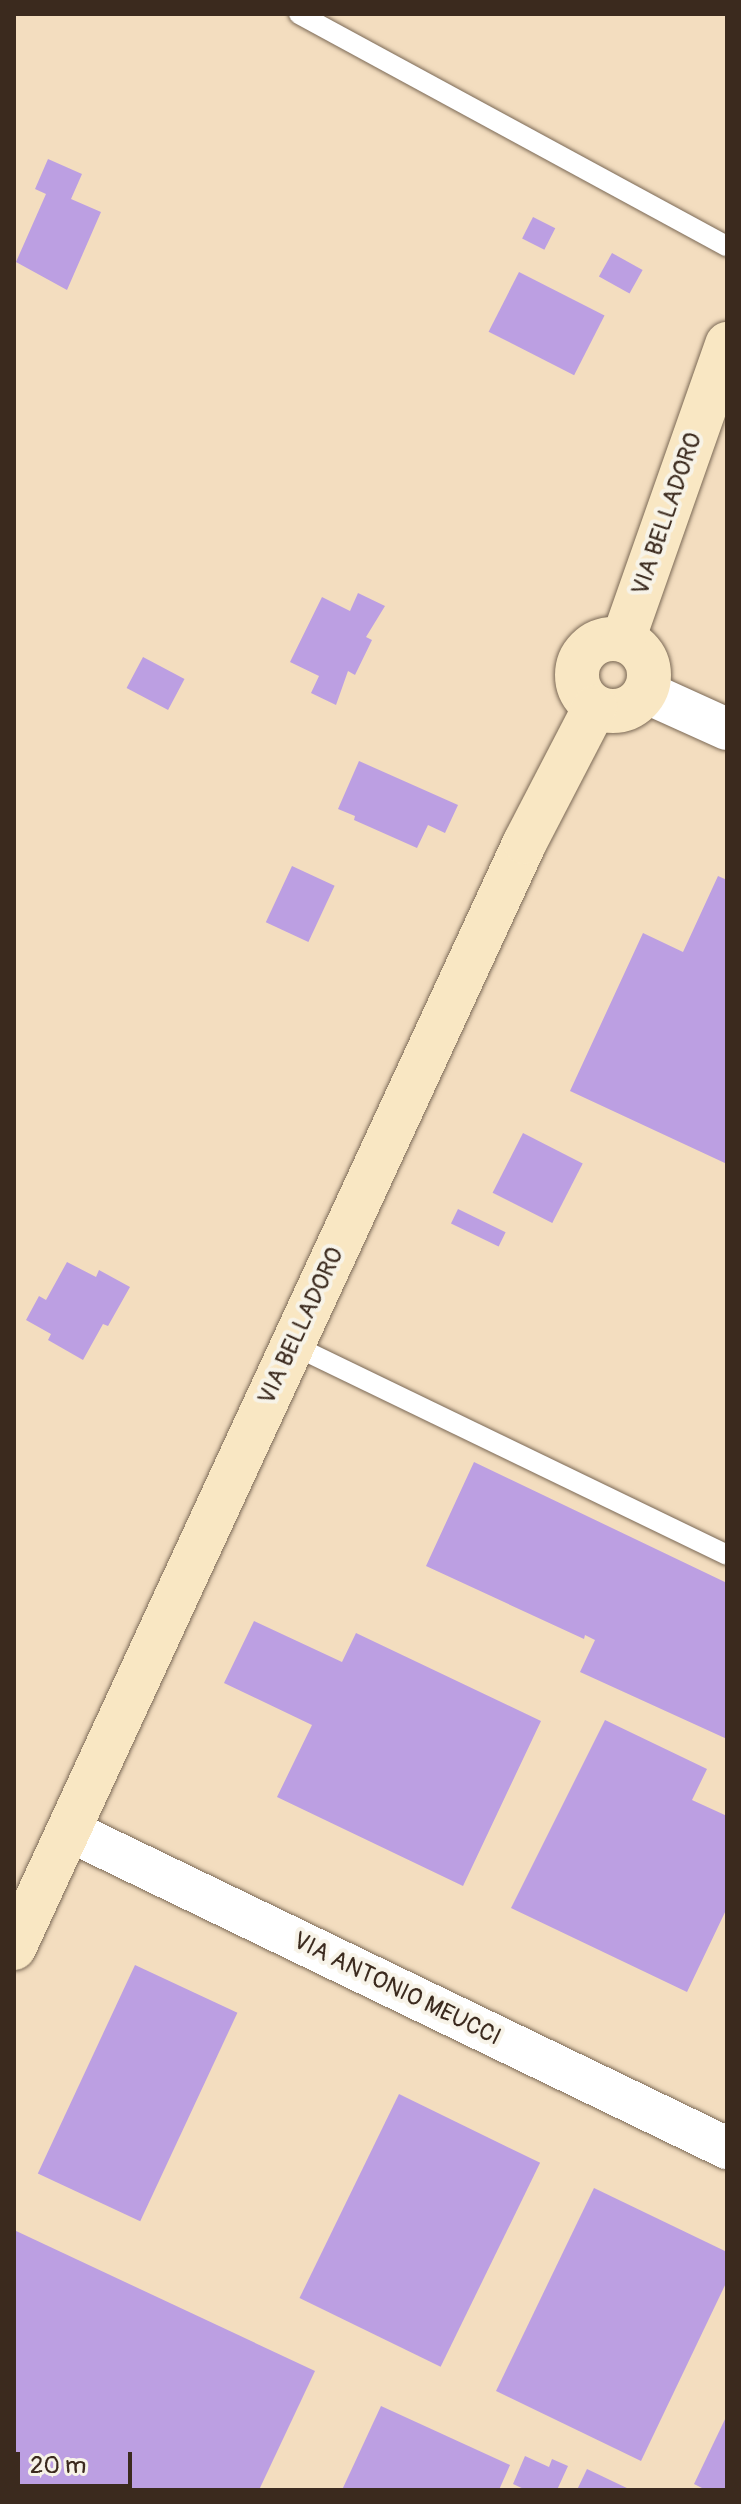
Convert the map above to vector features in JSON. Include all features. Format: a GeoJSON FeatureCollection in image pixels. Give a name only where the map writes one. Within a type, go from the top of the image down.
{"type":"FeatureCollection","features":[{"type":"Feature","properties":{"kind":"main road","name":"VIA BELLADORO"},"geometry":{"type":"LineString","coordinates":[[623,640],[727,344]]}},
{"type":"Feature","properties":{"kind":"main road"},"geometry":{"type":"LineString","coordinates":[[623,640],[637,647],[647,660],[650,677],[645,692],[636,704],[623,710],[595,707],[580,692],[576,672],[579,662],[597,642],[623,640]]}},
{"type":"Feature","properties":{"kind":"main road","name":"VIA BELLADORO"},"geometry":{"type":"LineString","coordinates":[[14,1948],[525,842],[595,707]]}},
{"type":"Feature","properties":{"kind":"street"},"geometry":{"type":"LineString","coordinates":[[645,692],[727,729]]}},
{"type":"Feature","properties":{"kind":"street","name":"VIA ANTONIO MEUCCI"},"geometry":{"type":"LineString","coordinates":[[68,1830],[727,2148]]}},
{"type":"Feature","properties":{"kind":"lane"},"geometry":{"type":"LineString","coordinates":[[299,14],[727,246]]}},
{"type":"Feature","properties":{"kind":"lane"},"geometry":{"type":"LineString","coordinates":[[293,1345],[727,1555]]}},
{"type":"Feature","properties":{"kind":"building"},"geometry":{"type":"Polygon","coordinates":[[[48,159],[82,174],[71,199],[101,212],[67,290],[16,262],[46,194],[35,189],[48,159]]]}},
{"type":"Feature","properties":{"kind":"building"},"geometry":{"type":"Polygon","coordinates":[[[533,217],[555,228],[544,250],[522,238],[533,217]]]}},
{"type":"Feature","properties":{"kind":"building"},"geometry":{"type":"Polygon","coordinates":[[[612,253],[643,270],[630,294],[599,277],[612,253]]]}},
{"type":"Feature","properties":{"kind":"building"},"geometry":{"type":"Polygon","coordinates":[[[519,272],[605,316],[574,375],[489,332],[519,272]]]}},
{"type":"Feature","properties":{"kind":"building"},"geometry":{"type":"Polygon","coordinates":[[[358,593],[385,606],[366,637],[372,640],[355,675],[348,671],[336,705],[311,693],[319,676],[290,662],[322,597],[350,611],[358,593]]]}},
{"type":"Feature","properties":{"kind":"building"},"geometry":{"type":"Polygon","coordinates":[[[143,657],[184,679],[168,710],[127,688],[143,657]]]}},
{"type":"Feature","properties":{"kind":"building"},"geometry":{"type":"Polygon","coordinates":[[[359,761],[458,805],[445,833],[428,825],[417,848],[354,820],[355,816],[338,809],[359,761]]]}},
{"type":"Feature","properties":{"kind":"building"},"geometry":{"type":"Polygon","coordinates":[[[292,866],[335,886],[308,942],[266,922],[292,866]]]}},
{"type":"Feature","properties":{"kind":"building"},"geometry":{"type":"Polygon","coordinates":[[[718,876],[727,880],[727,1164],[570,1091],[643,933],[683,952],[718,876]]]}},
{"type":"Feature","properties":{"kind":"building"},"geometry":{"type":"Polygon","coordinates":[[[523,1133],[583,1163],[552,1223],[493,1193],[523,1133]]]}},
{"type":"Feature","properties":{"kind":"building"},"geometry":{"type":"Polygon","coordinates":[[[458,1209],[506,1232],[499,1247],[451,1223],[458,1209]]]}},
{"type":"Feature","properties":{"kind":"building"},"geometry":{"type":"Polygon","coordinates":[[[67,1262],[96,1277],[99,1270],[130,1287],[108,1326],[103,1324],[83,1360],[48,1340],[51,1334],[26,1320],[39,1296],[46,1300],[67,1262]]]}},
{"type":"Feature","properties":{"kind":"building"},"geometry":{"type":"Polygon","coordinates":[[[474,1462],[727,1583],[727,1739],[580,1672],[595,1640],[585,1635],[584,1639],[426,1566],[474,1462]]]}},
{"type":"Feature","properties":{"kind":"building"},"geometry":{"type":"Polygon","coordinates":[[[254,1621],[342,1662],[356,1633],[541,1721],[463,1886],[277,1797],[312,1725],[224,1683],[254,1621]]]}},
{"type":"Feature","properties":{"kind":"building"},"geometry":{"type":"Polygon","coordinates":[[[605,1720],[707,1769],[692,1800],[727,1816],[727,1908],[687,1992],[511,1908],[605,1720]]]}},
{"type":"Feature","properties":{"kind":"building"},"geometry":{"type":"Polygon","coordinates":[[[135,1965],[237,2013],[140,2221],[38,2173],[135,1965]]]}},
{"type":"Feature","properties":{"kind":"building"},"geometry":{"type":"Polygon","coordinates":[[[399,2094],[540,2163],[441,2367],[299,2298],[399,2094]]]}},
{"type":"Feature","properties":{"kind":"building"},"geometry":{"type":"Polygon","coordinates":[[[594,2188],[727,2252],[727,2281],[641,2461],[496,2391],[594,2188]]]}},
{"type":"Feature","properties":{"kind":"building"},"geometry":{"type":"Polygon","coordinates":[[[14,2230],[315,2371],[259,2490],[33,2490],[14,2481],[14,2230]]]}},
{"type":"Feature","properties":{"kind":"building"},"geometry":{"type":"Polygon","coordinates":[[[381,2406],[510,2465],[499,2490],[342,2490],[381,2406]]]}},
{"type":"Feature","properties":{"kind":"building"},"geometry":{"type":"Polygon","coordinates":[[[727,2415],[727,2490],[706,2490],[694,2484],[727,2415]]]}},
{"type":"Feature","properties":{"kind":"building"},"geometry":{"type":"Polygon","coordinates":[[[525,2456],[549,2467],[552,2459],[568,2466],[557,2490],[526,2490],[513,2484],[525,2456]]]}},
{"type":"Feature","properties":{"kind":"building"},"geometry":{"type":"Polygon","coordinates":[[[587,2469],[631,2490],[577,2490],[587,2469]]]}}]}
